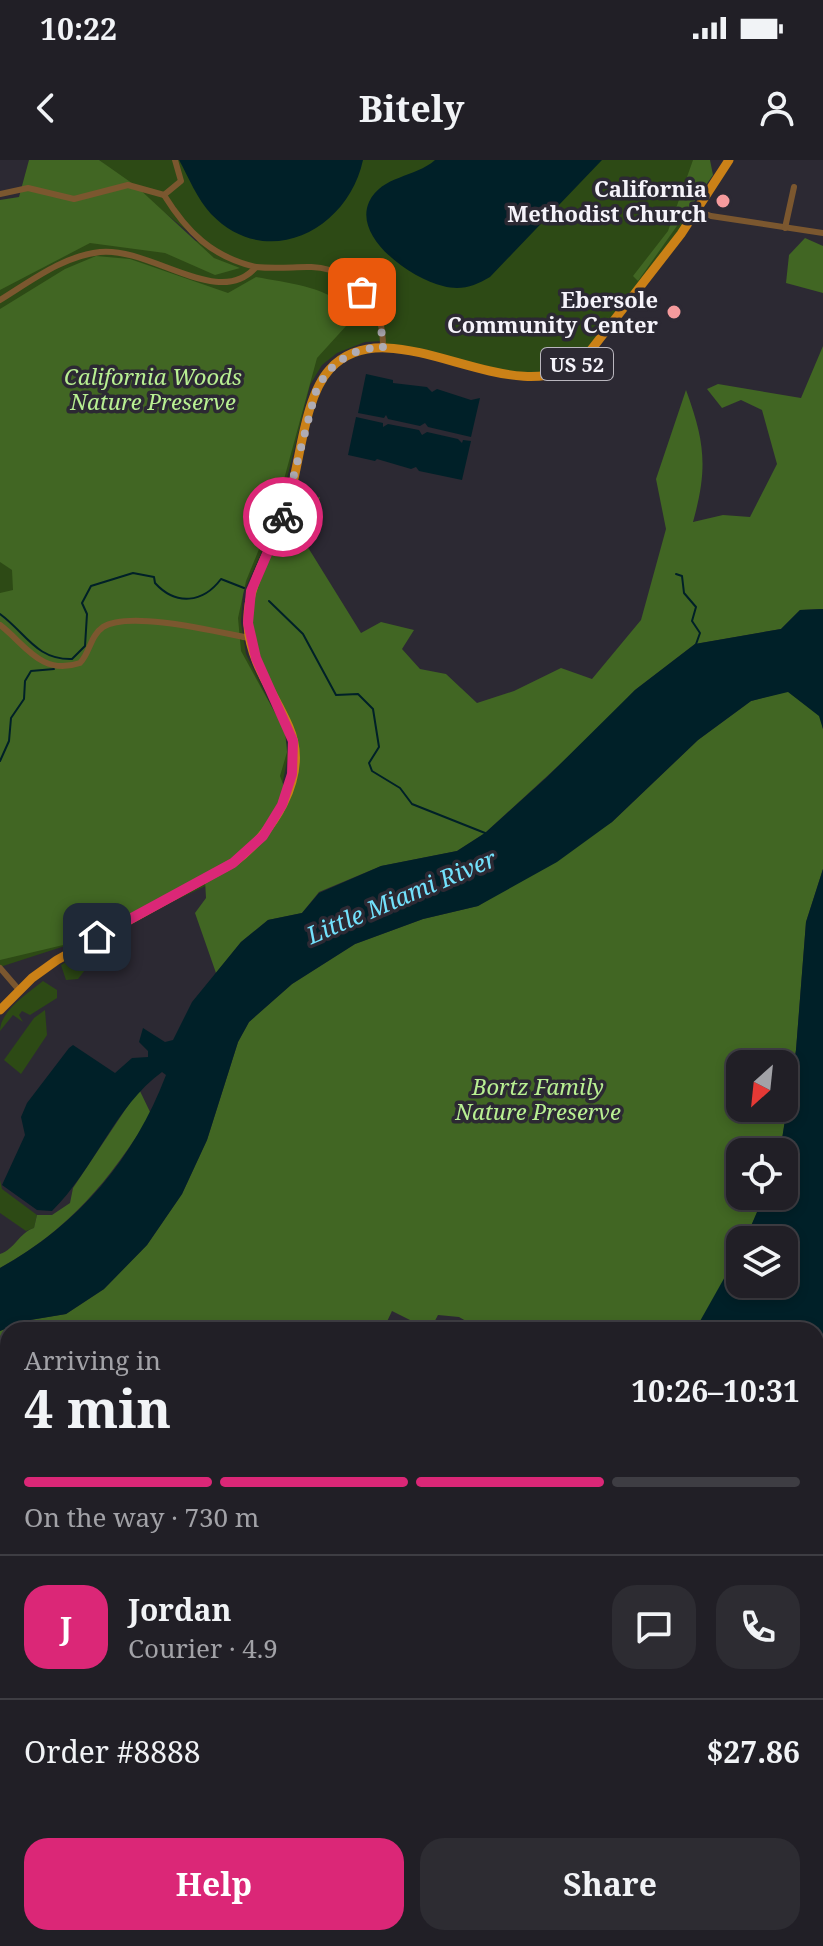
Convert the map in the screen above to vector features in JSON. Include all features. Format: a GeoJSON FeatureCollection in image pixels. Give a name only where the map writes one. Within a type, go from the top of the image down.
{"type":"FeatureCollection","features":[{"type":"Feature","properties":{"kind":"main road","name":"US 52"},"geometry":{"type":"LineString","coordinates":[[0,1010],[43,969],[76,948],[233,863],[271,825],[287,793],[294,759],[293,741],[249,638],[251,591],[288,505],[318,387],[341,359],[359,351],[383,348],[523,377],[551,377],[566,371],[594,346],[697,211],[729,160]]}},
{"type":"Feature","properties":{"kind":"street"},"geometry":{"type":"LineString","coordinates":[[164,195],[181,181],[175,160]]}},
{"type":"Feature","properties":{"kind":"street"},"geometry":{"type":"LineString","coordinates":[[0,194],[23,188],[74,199],[128,185],[164,195],[188,230],[206,246],[236,262],[256,267],[320,266],[345,275],[380,316],[383,348]]}},
{"type":"Feature","properties":{"kind":"street"},"geometry":{"type":"LineString","coordinates":[[785,228],[794,187]]}},
{"type":"Feature","properties":{"kind":"street"},"geometry":{"type":"LineString","coordinates":[[697,211],[711,216],[823,233]]}},
{"type":"Feature","properties":{"kind":"street"},"geometry":{"type":"LineString","coordinates":[[0,300],[53,268],[90,253],[135,254],[215,284],[238,281],[256,267]]}},
{"type":"Feature","properties":{"kind":"street"},"geometry":{"type":"LineString","coordinates":[[0,625],[26,653],[62,667],[80,663],[99,630],[116,621],[183,625],[249,638]]}},
{"type":"Feature","properties":{"kind":"street"},"geometry":{"type":"LineString","coordinates":[[0,968],[19,990]]}},
{"type":"Feature","properties":{"kind":"green space"},"geometry":{"type":"Polygon","coordinates":[[[29,160],[99,160],[136,186],[214,258],[240,268],[215,275],[165,253],[90,243],[0,290],[0,200],[19,197],[29,160]]]}},
{"type":"Feature","properties":{"kind":"green space","name":"California Woods Nature Preserve"},"geometry":{"type":"Polygon","coordinates":[[[99,160],[697,160],[686,203],[697,211],[584,359],[541,378],[383,348],[383,341],[365,342],[337,353],[322,365],[310,385],[278,515],[243,593],[241,622],[246,654],[285,734],[288,756],[280,796],[212,883],[108,932],[0,967],[0,200],[201,242],[99,160]]]}},
{"type":"Feature","properties":{"kind":"green space"},"geometry":{"type":"Polygon","coordinates":[[[693,160],[710,160],[713,175],[638,281],[633,276],[668,231],[693,160]]]}},
{"type":"Feature","properties":{"kind":"green space"},"geometry":{"type":"Polygon","coordinates":[[[805,238],[823,246],[823,293],[786,283],[789,255],[805,238]]]}},
{"type":"Feature","properties":{"kind":"green space","name":"California Woods Nature Preserve"},"geometry":{"type":"Polygon","coordinates":[[[96,256],[130,259],[228,293],[256,277],[293,284],[317,290],[348,308],[347,325],[317,358],[277,505],[246,581],[238,618],[241,651],[285,731],[287,752],[280,776],[286,792],[294,751],[256,658],[248,605],[288,505],[320,497],[304,541],[361,633],[381,622],[414,630],[402,649],[420,669],[446,674],[477,703],[514,691],[561,668],[592,679],[641,620],[666,529],[656,479],[686,390],[701,440],[702,455],[701,486],[693,522],[723,515],[750,517],[777,464],[762,410],[741,400],[722,408],[707,389],[718,384],[801,398],[823,346],[823,609],[800,610],[781,629],[695,644],[635,690],[592,735],[485,833],[457,851],[381,866],[319,892],[302,913],[268,920],[241,942],[216,973],[195,913],[206,898],[205,880],[97,937],[0,960],[0,593],[13,590],[12,570],[0,562],[0,309],[65,269],[96,256]]]}},
{"type":"Feature","properties":{"kind":"green space","name":"Bortz Family Nature Preserve"},"geometry":{"type":"Polygon","coordinates":[[[788,691],[820,716],[823,729],[823,869],[806,922],[796,1050],[726,1050],[726,1122],[785,1122],[782,1138],[726,1138],[726,1210],[758,1210],[751,1226],[726,1226],[726,1282],[700,1322],[468,1322],[459,1317],[438,1315],[434,1322],[414,1322],[392,1311],[387,1322],[22,1322],[66,1314],[104,1289],[147,1245],[182,1194],[207,1140],[238,1042],[249,1022],[292,984],[355,944],[423,919],[478,906],[612,822],[698,740],[751,701],[788,691]]]}},
{"type":"Feature","properties":{"kind":"green space"},"geometry":{"type":"Polygon","coordinates":[[[122,931],[128,936],[88,966],[78,979],[66,980],[61,965],[122,931]]]}},
{"type":"Feature","properties":{"kind":"green space"},"geometry":{"type":"Polygon","coordinates":[[[43,981],[57,990],[57,998],[30,1015],[22,1011],[19,1015],[23,1022],[13,1015],[0,1031],[10,1010],[43,981]]]}},
{"type":"Feature","properties":{"kind":"green space"},"geometry":{"type":"Polygon","coordinates":[[[45,1010],[47,1035],[21,1074],[4,1060],[34,1018],[45,1010]]]}},
{"type":"Feature","properties":{"kind":"green space"},"geometry":{"type":"Polygon","coordinates":[[[139,1089],[151,1114],[120,1161],[67,1220],[0,1268],[0,1254],[34,1228],[37,1215],[52,1215],[70,1203],[73,1188],[139,1089]]]}},
{"type":"Feature","properties":{"kind":"green space"},"geometry":{"type":"Polygon","coordinates":[[[0,1180],[2,1189],[37,1215],[34,1228],[26,1231],[0,1213],[0,1180]]]}},
{"type":"Feature","properties":{"kind":"water"},"geometry":{"type":"Polygon","coordinates":[[[179,160],[363,160],[354,185],[341,206],[323,223],[302,235],[280,241],[256,240],[233,231],[211,214],[179,160]]]}},
{"type":"Feature","properties":{"kind":"water"},"geometry":{"type":"Polygon","coordinates":[[[435,160],[602,160],[490,277],[456,288],[430,282],[388,255],[369,229],[366,216],[369,202],[382,187],[435,160]]]}},
{"type":"Feature","properties":{"kind":"water"},"geometry":{"type":"Polygon","coordinates":[[[366,374],[393,380],[393,383],[427,387],[432,392],[437,389],[471,400],[480,398],[471,437],[428,427],[425,423],[420,426],[388,419],[386,415],[384,418],[358,413],[366,374]]]}},
{"type":"Feature","properties":{"kind":"water"},"geometry":{"type":"Polygon","coordinates":[[[356,417],[383,423],[383,427],[388,424],[419,430],[422,435],[427,432],[458,439],[462,443],[463,440],[471,441],[462,480],[419,471],[416,467],[411,469],[348,455],[356,417]]]}},
{"type":"Feature","properties":{"kind":"water","name":"Little Miami River"},"geometry":{"type":"Polygon","coordinates":[[[823,609],[823,729],[819,716],[788,692],[751,701],[698,740],[612,822],[557,862],[478,906],[423,919],[355,944],[292,984],[249,1022],[238,1042],[207,1140],[182,1194],[147,1245],[104,1289],[66,1314],[22,1322],[0,1322],[0,1268],[54,1232],[100,1187],[138,1135],[166,1075],[162,1072],[131,1102],[67,1195],[52,1211],[37,1210],[2,1185],[25,1135],[21,1117],[27,1103],[69,1048],[73,1045],[115,1073],[132,1058],[148,1057],[148,1051],[139,1042],[143,1028],[165,1042],[173,1040],[192,1002],[241,942],[268,920],[302,913],[319,893],[381,866],[457,851],[485,833],[635,690],[695,644],[781,629],[800,610],[823,609]]]}},
{"type":"Feature","properties":{"kind":"water"},"geometry":{"type":"Polygon","coordinates":[[[823,869],[823,1322],[700,1322],[726,1275],[726,1298],[798,1298],[798,1226],[751,1226],[758,1210],[798,1210],[798,1138],[782,1138],[785,1122],[798,1122],[796,1050],[806,922],[823,869]]]}},
{"type":"Feature","properties":{"kind":"waterway"},"geometry":{"type":"LineString","coordinates":[[0,614],[40,650],[72,659],[85,646],[87,614],[82,603],[91,586],[133,573],[154,577],[155,583],[163,590],[180,598],[198,597],[221,579],[244,588]]}},
{"type":"Feature","properties":{"kind":"waterway"},"geometry":{"type":"LineString","coordinates":[[676,574],[682,576],[684,593],[696,607],[692,621],[700,633],[695,647]]}},
{"type":"Feature","properties":{"kind":"waterway","name":"Little Miami River"},"geometry":{"type":"LineString","coordinates":[[269,601],[303,634],[336,695],[358,694],[373,709],[379,747],[369,763],[372,771],[400,788],[412,804],[485,833]]}},
{"type":"Feature","properties":{"kind":"waterway"},"geometry":{"type":"LineString","coordinates":[[0,761],[9,741],[11,718],[24,699],[25,681],[31,671],[54,669]]}},
{"type":"Feature","properties":{"kind":"way so far"},"geometry":{"type":"LineString","coordinates":[[283,517],[296,478],[318,387],[334,364],[350,354],[369,348],[383,348],[380,316],[362,292]]}},
{"type":"Feature","properties":{"kind":"place","name":"California Methodist Church"},"geometry":{"type":"Point","coordinates":[723,201]}},
{"type":"Feature","properties":{"kind":"place","name":"Ebersole Community Center"},"geometry":{"type":"Point","coordinates":[674,312]}},
{"type":"Feature","properties":{"kind":"route"},"geometry":{"type":"LineString","coordinates":[[97,937],[233,863],[263,836],[282,805],[292,774],[293,741],[251,644],[248,605],[283,517]]}}]}
